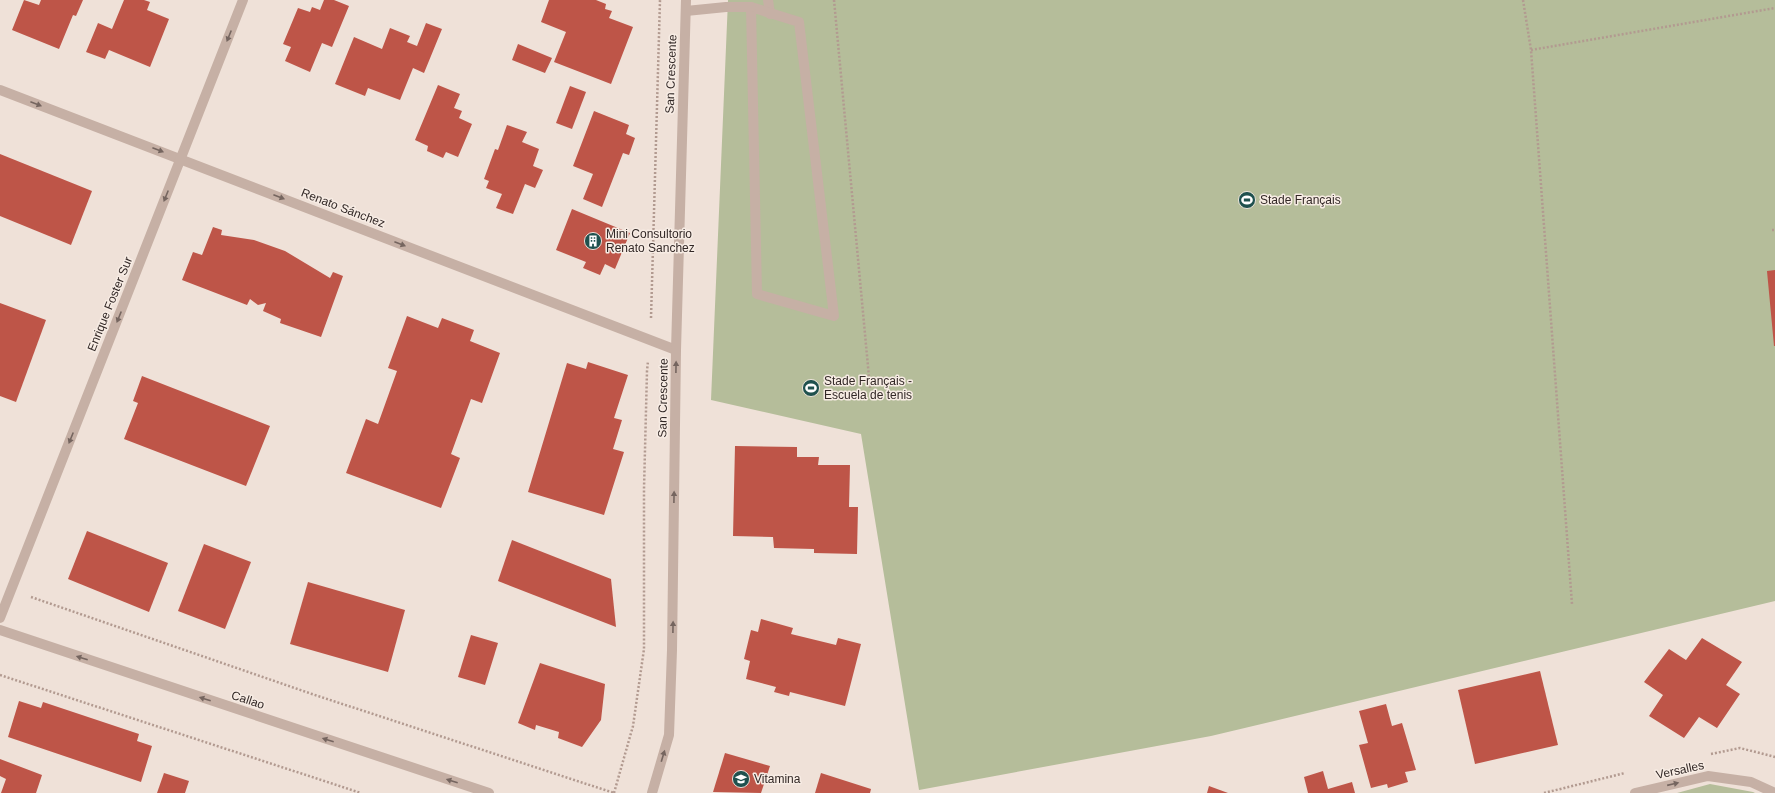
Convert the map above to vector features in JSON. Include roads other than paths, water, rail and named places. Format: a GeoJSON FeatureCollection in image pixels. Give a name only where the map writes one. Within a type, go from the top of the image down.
{"type":"FeatureCollection","features":[{"type":"Feature","properties":{"kind":"street","name":"Enrique Foster Sur"},"geometry":{"type":"LineString","coordinates":[[0,618],[244,0]]}},
{"type":"Feature","properties":{"kind":"street","name":"San Crescente"},"geometry":{"type":"LineString","coordinates":[[652,793],[669,735],[672,650],[676,350],[686,0]]}},
{"type":"Feature","properties":{"kind":"street"},"geometry":{"type":"LineString","coordinates":[[768,0],[770,14]]}},
{"type":"Feature","properties":{"kind":"street"},"geometry":{"type":"LineString","coordinates":[[686,11],[726,7],[751,8],[799,22],[834,316],[757,294],[751,8]]}},
{"type":"Feature","properties":{"kind":"street","name":"Renato Sánchez"},"geometry":{"type":"LineString","coordinates":[[0,90],[676,350]]}},
{"type":"Feature","properties":{"kind":"street","name":"Callao"},"geometry":{"type":"LineString","coordinates":[[0,630],[489,793]]}},
{"type":"Feature","properties":{"kind":"street","name":"Versalles"},"geometry":{"type":"LineString","coordinates":[[1635,793],[1708,776],[1752,782],[1775,793]]}},
{"type":"Feature","properties":{"kind":"place","name":"Stade Français"},"geometry":{"type":"Point","coordinates":[1247,200]}},
{"type":"Feature","properties":{"kind":"place","name":"Mini Consultorio Renato Sanchez"},"geometry":{"type":"Point","coordinates":[593,241]}},
{"type":"Feature","properties":{"kind":"place","name":"Stade Français - Escuela de tenis"},"geometry":{"type":"Point","coordinates":[811,388]}},
{"type":"Feature","properties":{"kind":"place","name":"Vitamina"},"geometry":{"type":"Point","coordinates":[741,779]}}]}
